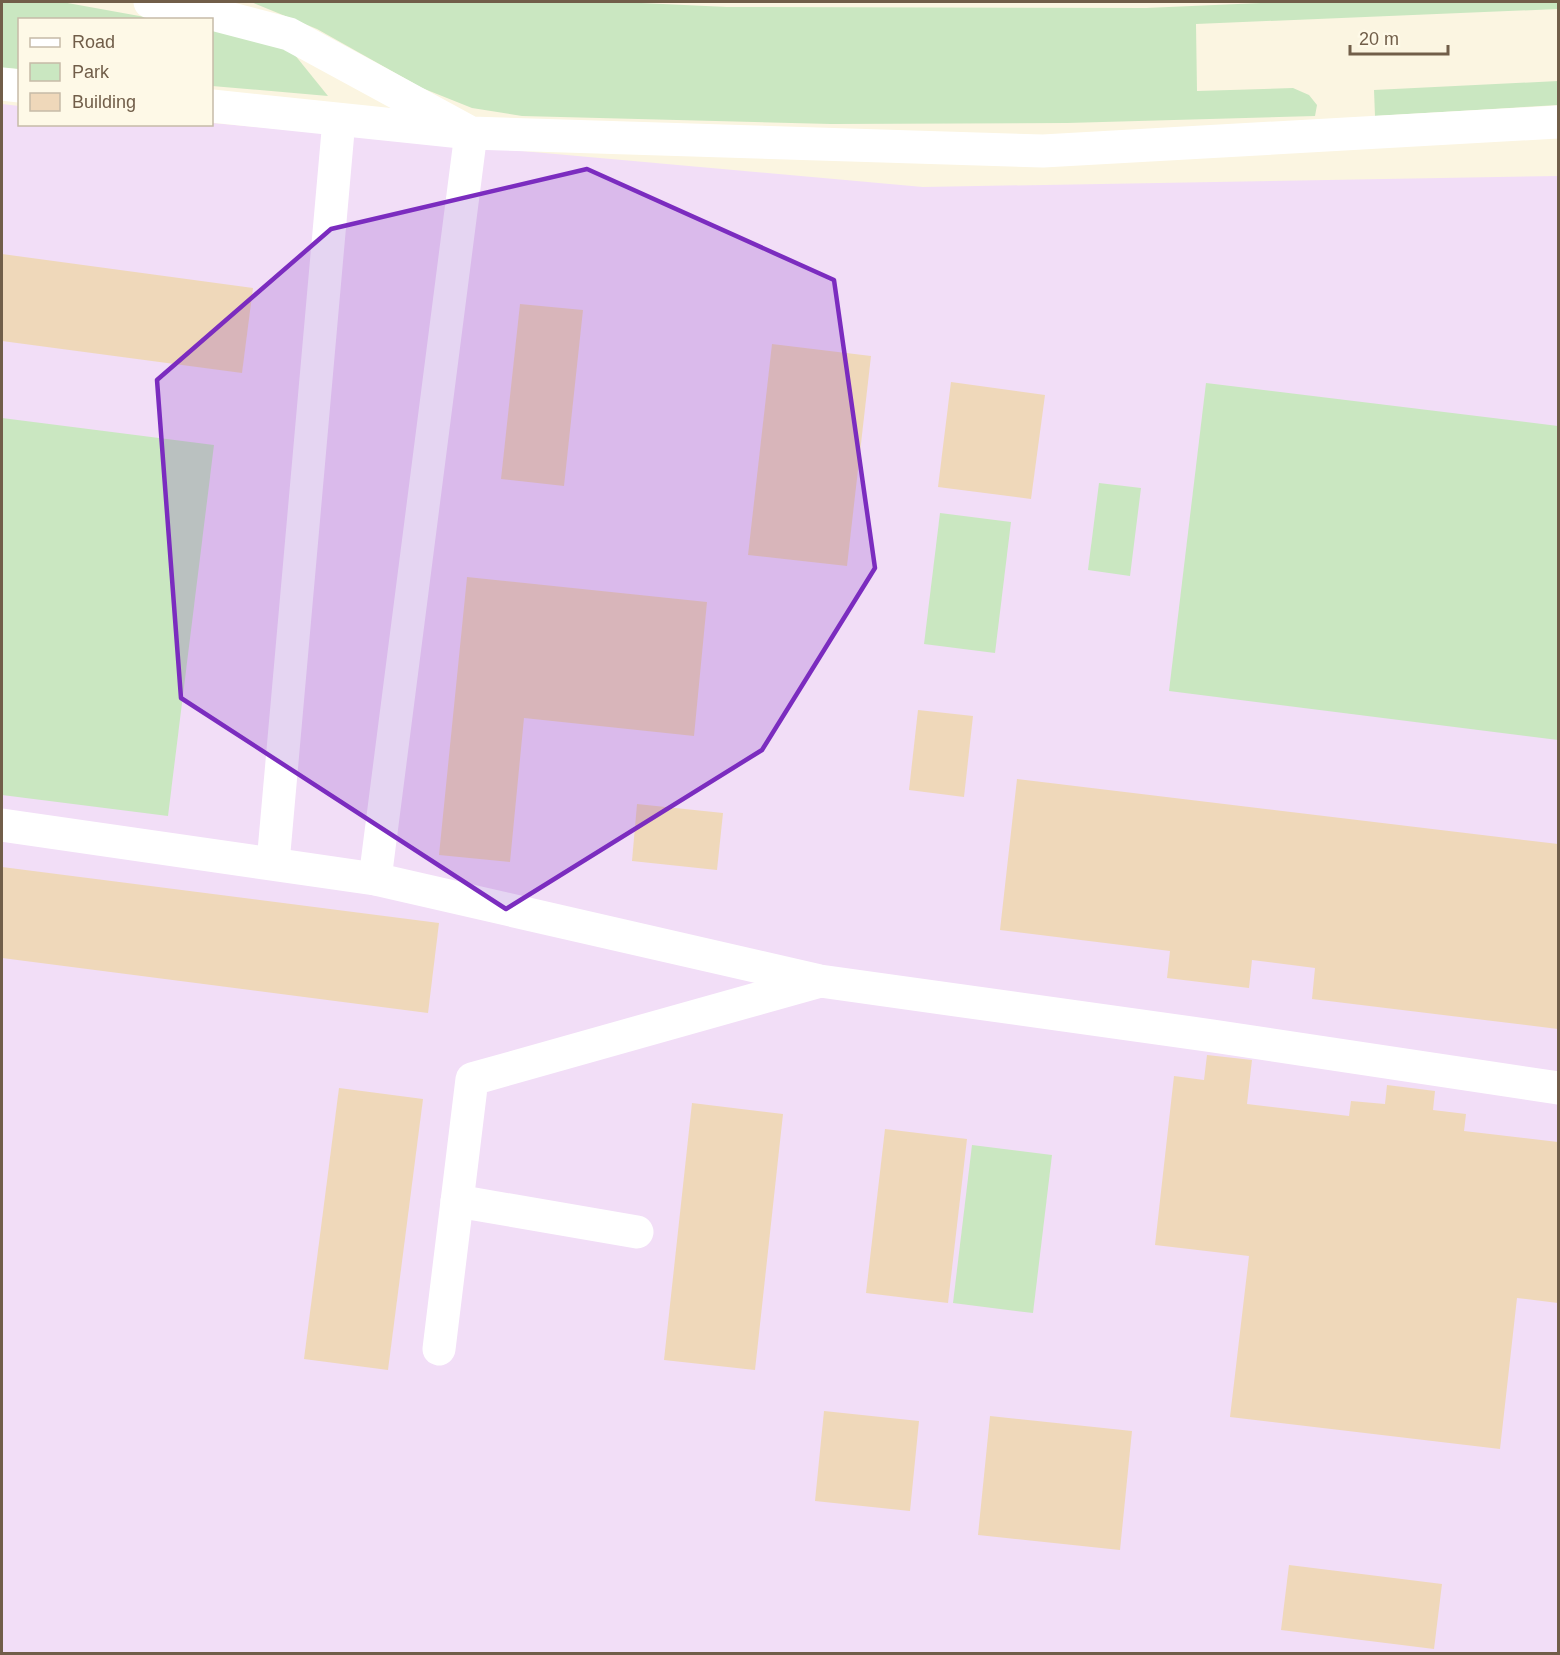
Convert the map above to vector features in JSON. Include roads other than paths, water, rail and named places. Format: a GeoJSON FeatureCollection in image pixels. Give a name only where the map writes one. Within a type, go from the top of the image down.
{"type":"FeatureCollection","features":[{"type":"Feature","properties":{"kind":"lane"},"geometry":{"type":"LineString","coordinates":[[150,2],[193,9],[289,34],[471,133]]}},
{"type":"Feature","properties":{"kind":"lane"},"geometry":{"type":"LineString","coordinates":[[2,84],[18,86]]}},
{"type":"Feature","properties":{"kind":"lane"},"geometry":{"type":"LineString","coordinates":[[213,106],[471,133],[1043,151],[1558,122]]}},
{"type":"Feature","properties":{"kind":"lane"},"geometry":{"type":"LineString","coordinates":[[273,863],[339,120]]}},
{"type":"Feature","properties":{"kind":"lane"},"geometry":{"type":"LineString","coordinates":[[375,879],[471,133]]}},
{"type":"Feature","properties":{"kind":"lane"},"geometry":{"type":"LineString","coordinates":[[2,825],[375,879],[820,981],[1213,1036],[1558,1088]]}},
{"type":"Feature","properties":{"kind":"lane"},"geometry":{"type":"LineString","coordinates":[[439,1349],[472,1079],[820,981]]}},
{"type":"Feature","properties":{"kind":"lane"},"geometry":{"type":"LineString","coordinates":[[457,1201],[637,1232]]}}]}
